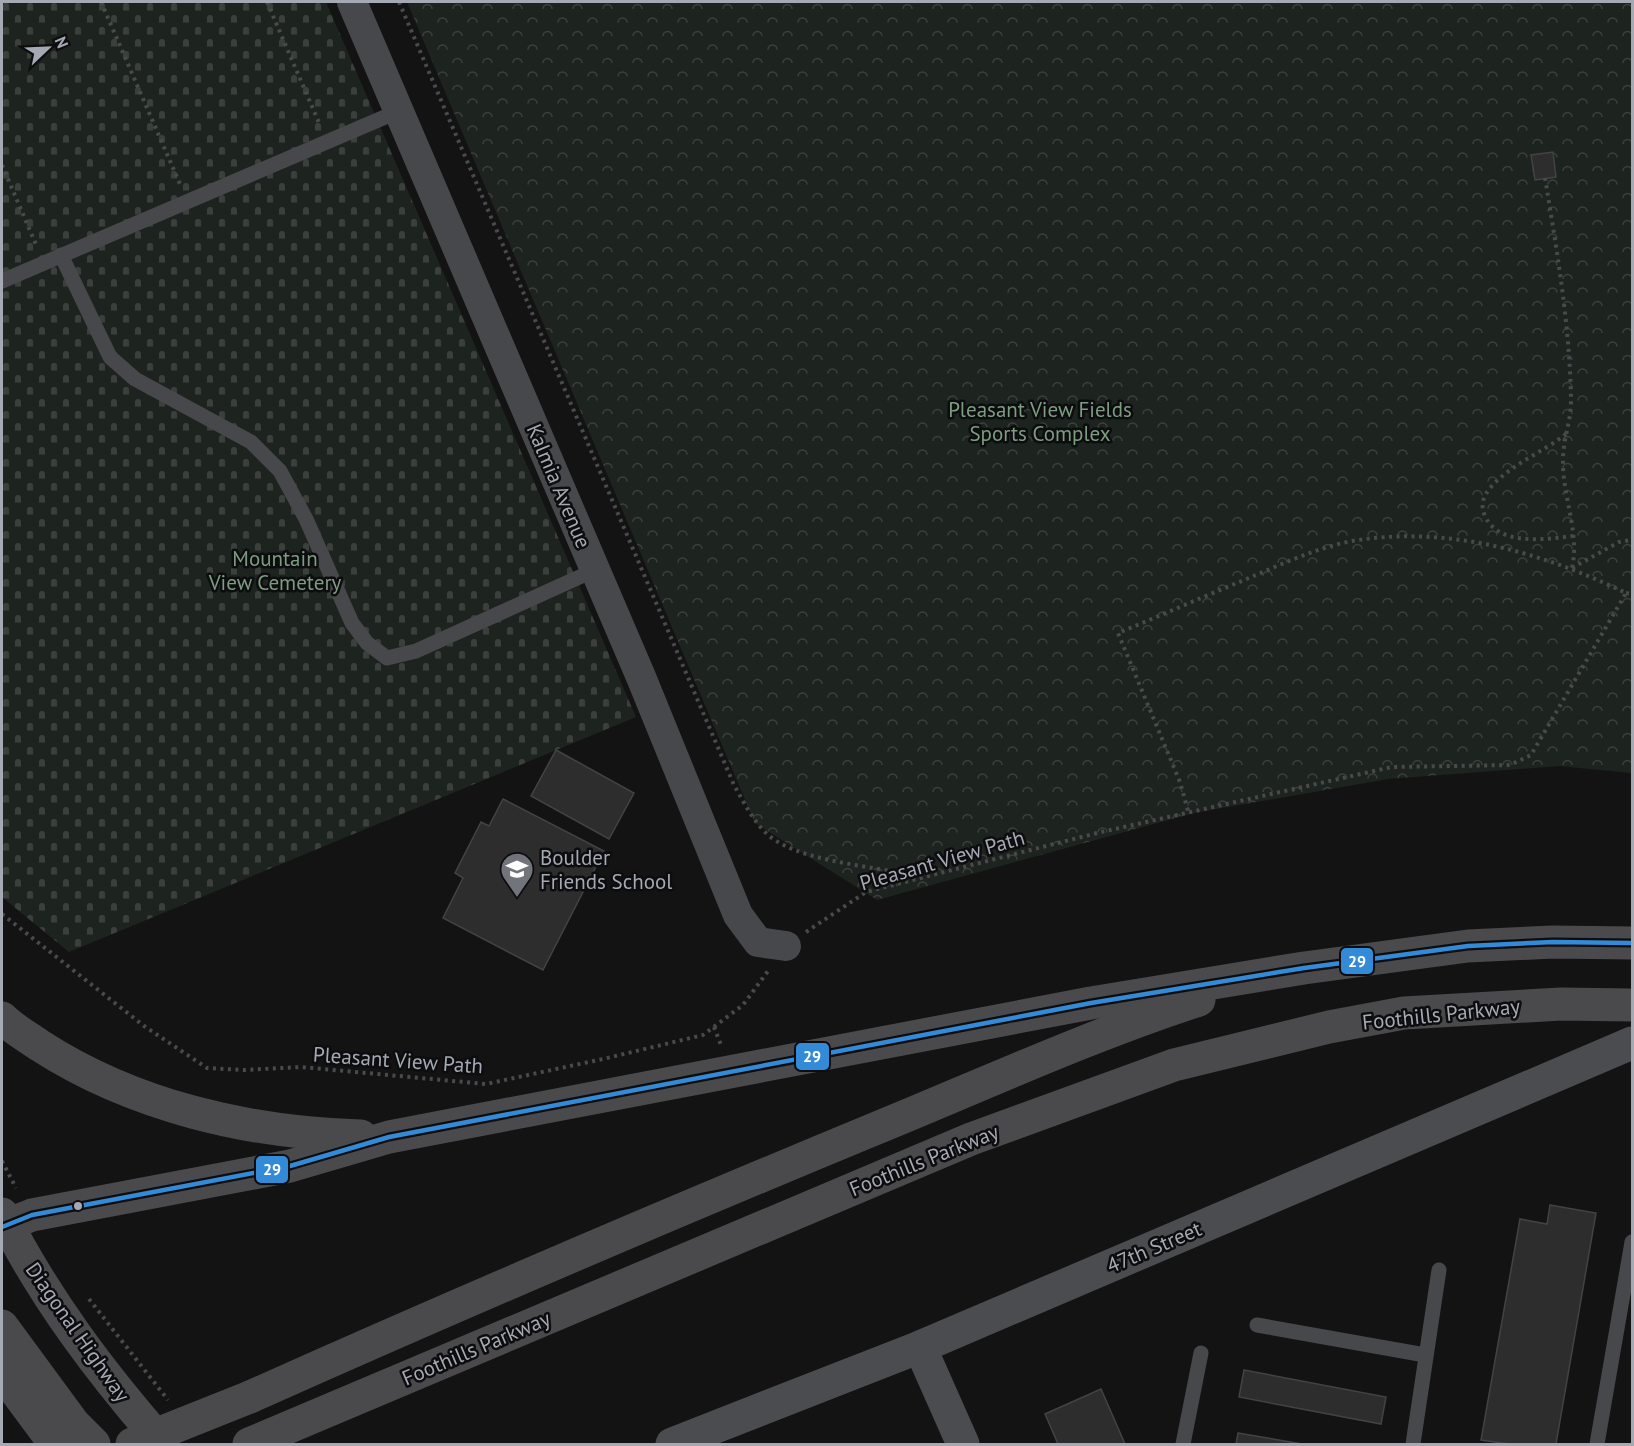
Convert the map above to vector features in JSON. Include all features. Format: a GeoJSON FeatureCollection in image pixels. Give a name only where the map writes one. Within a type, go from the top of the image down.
{"type":"FeatureCollection","features":[{"type":"Feature","properties":{"kind":"highway"},"geometry":{"type":"LineString","coordinates":[[10,1220],[290,1166],[389,1137],[1081,1005],[1304,968],[1468,946],[1553,942],[1632,943]]}},
{"type":"Feature","properties":{"kind":"highway"},"geometry":{"type":"LineString","coordinates":[[132,1444],[250,1397],[444,1311],[1111,1032],[1196,1001],[1304,968]]}},
{"type":"Feature","properties":{"kind":"highway","name":"Foothills Parkway"},"geometry":{"type":"LineString","coordinates":[[249,1444],[971,1139],[1174,1065],[1329,1027],[1404,1013],[1561,1004],[1632,1005]]}},
{"type":"Feature","properties":{"kind":"highway"},"geometry":{"type":"LineString","coordinates":[[2,1018],[63,1060],[113,1084],[174,1106],[222,1120],[305,1134],[389,1137]]}},
{"type":"Feature","properties":{"kind":"highway","name":"Diagonal Highway"},"geometry":{"type":"LineString","coordinates":[[10,1220],[42,1288],[87,1353],[164,1444]]}},
{"type":"Feature","properties":{"kind":"highway"},"geometry":{"type":"LineString","coordinates":[[2,1326],[74,1424],[94,1444]]}},
{"type":"Feature","properties":{"kind":"highway"},"geometry":{"type":"LineString","coordinates":[[2,1359],[17,1393],[55,1444]]}},
{"type":"Feature","properties":{"kind":"street","name":"Kalmia Avenue"},"geometry":{"type":"LineString","coordinates":[[352,2],[595,570],[738,915],[758,942],[786,946]]}},
{"type":"Feature","properties":{"kind":"street","name":"47th Street"},"geometry":{"type":"LineString","coordinates":[[672,1444],[920,1347],[1632,1043]]}},
{"type":"Feature","properties":{"kind":"street"},"geometry":{"type":"LineString","coordinates":[[920,1347],[963,1444]]}},
{"type":"Feature","properties":{"kind":"lane"},"geometry":{"type":"LineString","coordinates":[[2,281],[399,111]]}},
{"type":"Feature","properties":{"kind":"lane"},"geometry":{"type":"LineString","coordinates":[[61,255],[110,357],[135,379],[251,442],[280,471],[306,519],[352,623],[368,643],[387,658],[416,651],[595,570]]}},
{"type":"Feature","properties":{"kind":"lane"},"geometry":{"type":"LineString","coordinates":[[1597,1444],[1632,1242]]}},
{"type":"Feature","properties":{"kind":"lane"},"geometry":{"type":"LineString","coordinates":[[1413,1444],[1439,1270]]}},
{"type":"Feature","properties":{"kind":"lane"},"geometry":{"type":"LineString","coordinates":[[1257,1325],[1425,1354]]}},
{"type":"Feature","properties":{"kind":"lane"},"geometry":{"type":"LineString","coordinates":[[1183,1444],[1201,1353]]}},
{"type":"Feature","properties":{"kind":"path"},"geometry":{"type":"LineString","coordinates":[[101,2],[188,201]]}},
{"type":"Feature","properties":{"kind":"path"},"geometry":{"type":"LineString","coordinates":[[267,2],[327,141]]}},
{"type":"Feature","properties":{"kind":"path"},"geometry":{"type":"LineString","coordinates":[[399,2],[734,785],[748,811],[766,833],[813,856],[921,878]]}},
{"type":"Feature","properties":{"kind":"path"},"geometry":{"type":"LineString","coordinates":[[2,165],[44,263]]}},
{"type":"Feature","properties":{"kind":"path"},"geometry":{"type":"LineString","coordinates":[[1545,178],[1565,323],[1571,399],[1562,458],[1576,550],[1572,568]]}},
{"type":"Feature","properties":{"kind":"path"},"geometry":{"type":"LineString","coordinates":[[1567,434],[1491,486],[1482,500],[1487,521],[1508,535],[1541,540],[1573,536]]}},
{"type":"Feature","properties":{"kind":"path"},"geometry":{"type":"LineString","coordinates":[[1188,811],[1180,782],[1118,633],[1302,555],[1352,542],[1414,536],[1468,540],[1517,550],[1572,568],[1632,594]]}},
{"type":"Feature","properties":{"kind":"path"},"geometry":{"type":"LineString","coordinates":[[1572,568],[1619,542],[1632,540]]}},
{"type":"Feature","properties":{"kind":"path","name":"Pleasant View Path"},"geometry":{"type":"LineString","coordinates":[[2,914],[144,1026],[207,1068],[244,1070],[301,1067],[486,1084],[703,1035],[743,1005],[786,946],[866,892],[1188,811],[1392,767],[1510,765],[1531,755],[1626,593]]}},
{"type":"Feature","properties":{"kind":"path"},"geometry":{"type":"LineString","coordinates":[[2,1161],[10,1220]]}},
{"type":"Feature","properties":{"kind":"path"},"geometry":{"type":"LineString","coordinates":[[84,1293],[160,1392],[177,1408]]}},
{"type":"Feature","properties":{"kind":"green space","name":"Mountain View Cemetery"},"geometry":{"type":"Polygon","coordinates":[[[2,2],[326,2],[636,717],[69,952],[2,897],[2,2]]]}},
{"type":"Feature","properties":{"kind":"green space","name":"Pleasant View Fields Sports Complex"},"geometry":{"type":"Polygon","coordinates":[[[407,2],[1632,2],[1632,773],[1559,766],[1388,779],[1194,813],[877,900],[755,823],[407,2]]]}},
{"type":"Feature","properties":{"kind":"building"},"geometry":{"type":"Polygon","coordinates":[[[1553,152],[1556,177],[1535,180],[1531,155],[1553,152]]]}},
{"type":"Feature","properties":{"kind":"building"},"geometry":{"type":"Polygon","coordinates":[[[556,750],[634,793],[609,839],[531,796],[556,750]]]}},
{"type":"Feature","properties":{"kind":"building","name":"Boulder Friends School"},"geometry":{"type":"Polygon","coordinates":[[[503,799],[604,851],[543,970],[443,918],[463,878],[455,873],[481,822],[489,826],[503,799]]]}},
{"type":"Feature","properties":{"kind":"building"},"geometry":{"type":"Polygon","coordinates":[[[1550,1205],[1596,1213],[1556,1444],[1509,1444],[1481,1440],[1520,1219],[1547,1224],[1550,1205]]]}},
{"type":"Feature","properties":{"kind":"building"},"geometry":{"type":"Polygon","coordinates":[[[1244,1370],[1386,1397],[1381,1424],[1239,1397],[1244,1370]]]}},
{"type":"Feature","properties":{"kind":"building"},"geometry":{"type":"Polygon","coordinates":[[[1101,1389],[1125,1444],[1058,1444],[1045,1414],[1101,1389]]]}},
{"type":"Feature","properties":{"kind":"building"},"geometry":{"type":"Polygon","coordinates":[[[1238,1433],[1302,1444],[1236,1444],[1238,1433]]]}},
{"type":"Feature","properties":{"kind":"transit line","name":"29"},"geometry":{"type":"LineString","coordinates":[[2,1227],[32,1215],[290,1166],[389,1137],[1091,1003],[1304,968],[1468,946],[1553,942],[1632,943]]}},
{"type":"Feature","properties":{"kind":"place","name":"Boulder Friends School"},"geometry":{"type":"Point","coordinates":[517,898]}}]}
